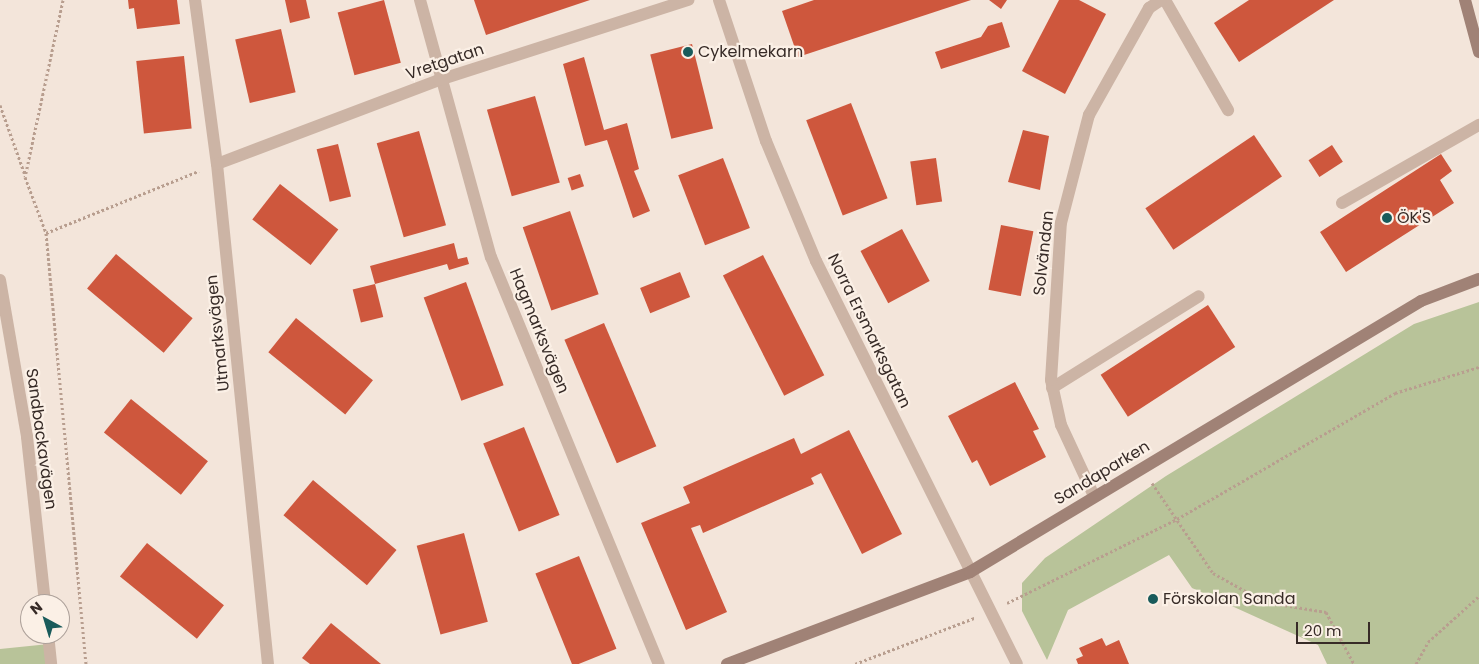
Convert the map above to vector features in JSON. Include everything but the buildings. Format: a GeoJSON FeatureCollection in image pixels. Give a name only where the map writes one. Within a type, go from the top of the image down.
{"type":"FeatureCollection","features":[{"type":"Feature","properties":{"kind":"street","name":"Utmarksvägen"},"geometry":{"type":"LineString","coordinates":[[195,0],[217,164],[268,664]]}},
{"type":"Feature","properties":{"kind":"street","name":"Hagmarksvägen"},"geometry":{"type":"LineString","coordinates":[[420,0],[439,80],[491,257],[659,664]]}},
{"type":"Feature","properties":{"kind":"street","name":"Vretgatan"},"geometry":{"type":"LineString","coordinates":[[217,164],[439,80],[688,0]]}},
{"type":"Feature","properties":{"kind":"street","name":"Norra Ersmarksgatan"},"geometry":{"type":"LineString","coordinates":[[719,0],[766,141],[816,261],[1017,664]]}},
{"type":"Feature","properties":{"kind":"street","name":"Solvändan"},"geometry":{"type":"LineString","coordinates":[[1094,496],[1061,425],[1052,388],[1061,223],[1089,115],[1145,4],[1163,0]]}},
{"type":"Feature","properties":{"kind":"street"},"geometry":{"type":"LineString","coordinates":[[1163,0],[1228,110]]}},
{"type":"Feature","properties":{"kind":"street"},"geometry":{"type":"LineString","coordinates":[[1466,0],[1479,52]]}},
{"type":"Feature","properties":{"kind":"street"},"geometry":{"type":"LineString","coordinates":[[1342,203],[1479,125]]}},
{"type":"Feature","properties":{"kind":"street","name":"Sandaparken"},"geometry":{"type":"LineString","coordinates":[[727,664],[970,572],[1421,301],[1479,279]]}},
{"type":"Feature","properties":{"kind":"street","name":"Sandbackavägen"},"geometry":{"type":"LineString","coordinates":[[0,280],[27,436],[44,594]]}},
{"type":"Feature","properties":{"kind":"street"},"geometry":{"type":"LineString","coordinates":[[1052,388],[1200,296]]}},
{"type":"Feature","properties":{"kind":"street"},"geometry":{"type":"LineString","coordinates":[[49,644],[51,664]]}},
{"type":"Feature","properties":{"kind":"path"},"geometry":{"type":"LineString","coordinates":[[25,177],[63,0]]}},
{"type":"Feature","properties":{"kind":"path"},"geometry":{"type":"LineString","coordinates":[[0,105],[46,233],[86,664]]}},
{"type":"Feature","properties":{"kind":"path"},"geometry":{"type":"LineString","coordinates":[[46,233],[217,164]]}},
{"type":"Feature","properties":{"kind":"path"},"geometry":{"type":"LineString","coordinates":[[855,664],[990,612],[1177,519],[1395,393],[1479,367]]}},
{"type":"Feature","properties":{"kind":"path"},"geometry":{"type":"LineString","coordinates":[[1141,468],[1213,573],[1238,590],[1264,602],[1326,612],[1354,664]]}},
{"type":"Feature","properties":{"kind":"path"},"geometry":{"type":"LineString","coordinates":[[1416,664],[1428,642],[1479,596]]}},
{"type":"Feature","properties":{"kind":"green space"},"geometry":{"type":"Polygon","coordinates":[[[1479,302],[1479,664],[1327,664],[1318,645],[1192,588],[1169,555],[1068,610],[1047,660],[1022,611],[1022,583],[1045,558],[1166,476],[1414,324],[1479,302]]]}},
{"type":"Feature","properties":{"kind":"green space"},"geometry":{"type":"Polygon","coordinates":[[[49,644],[51,664],[0,664],[0,649],[49,644]]]}},
{"type":"Feature","properties":{"kind":"place","name":"Cykelmekarn"},"geometry":{"type":"Point","coordinates":[688,52]}},
{"type":"Feature","properties":{"kind":"place","name":"ÖK'S"},"geometry":{"type":"Point","coordinates":[1387,218]}},
{"type":"Feature","properties":{"kind":"place","name":"Förskolan Sanda"},"geometry":{"type":"Point","coordinates":[1153,599]}}]}
